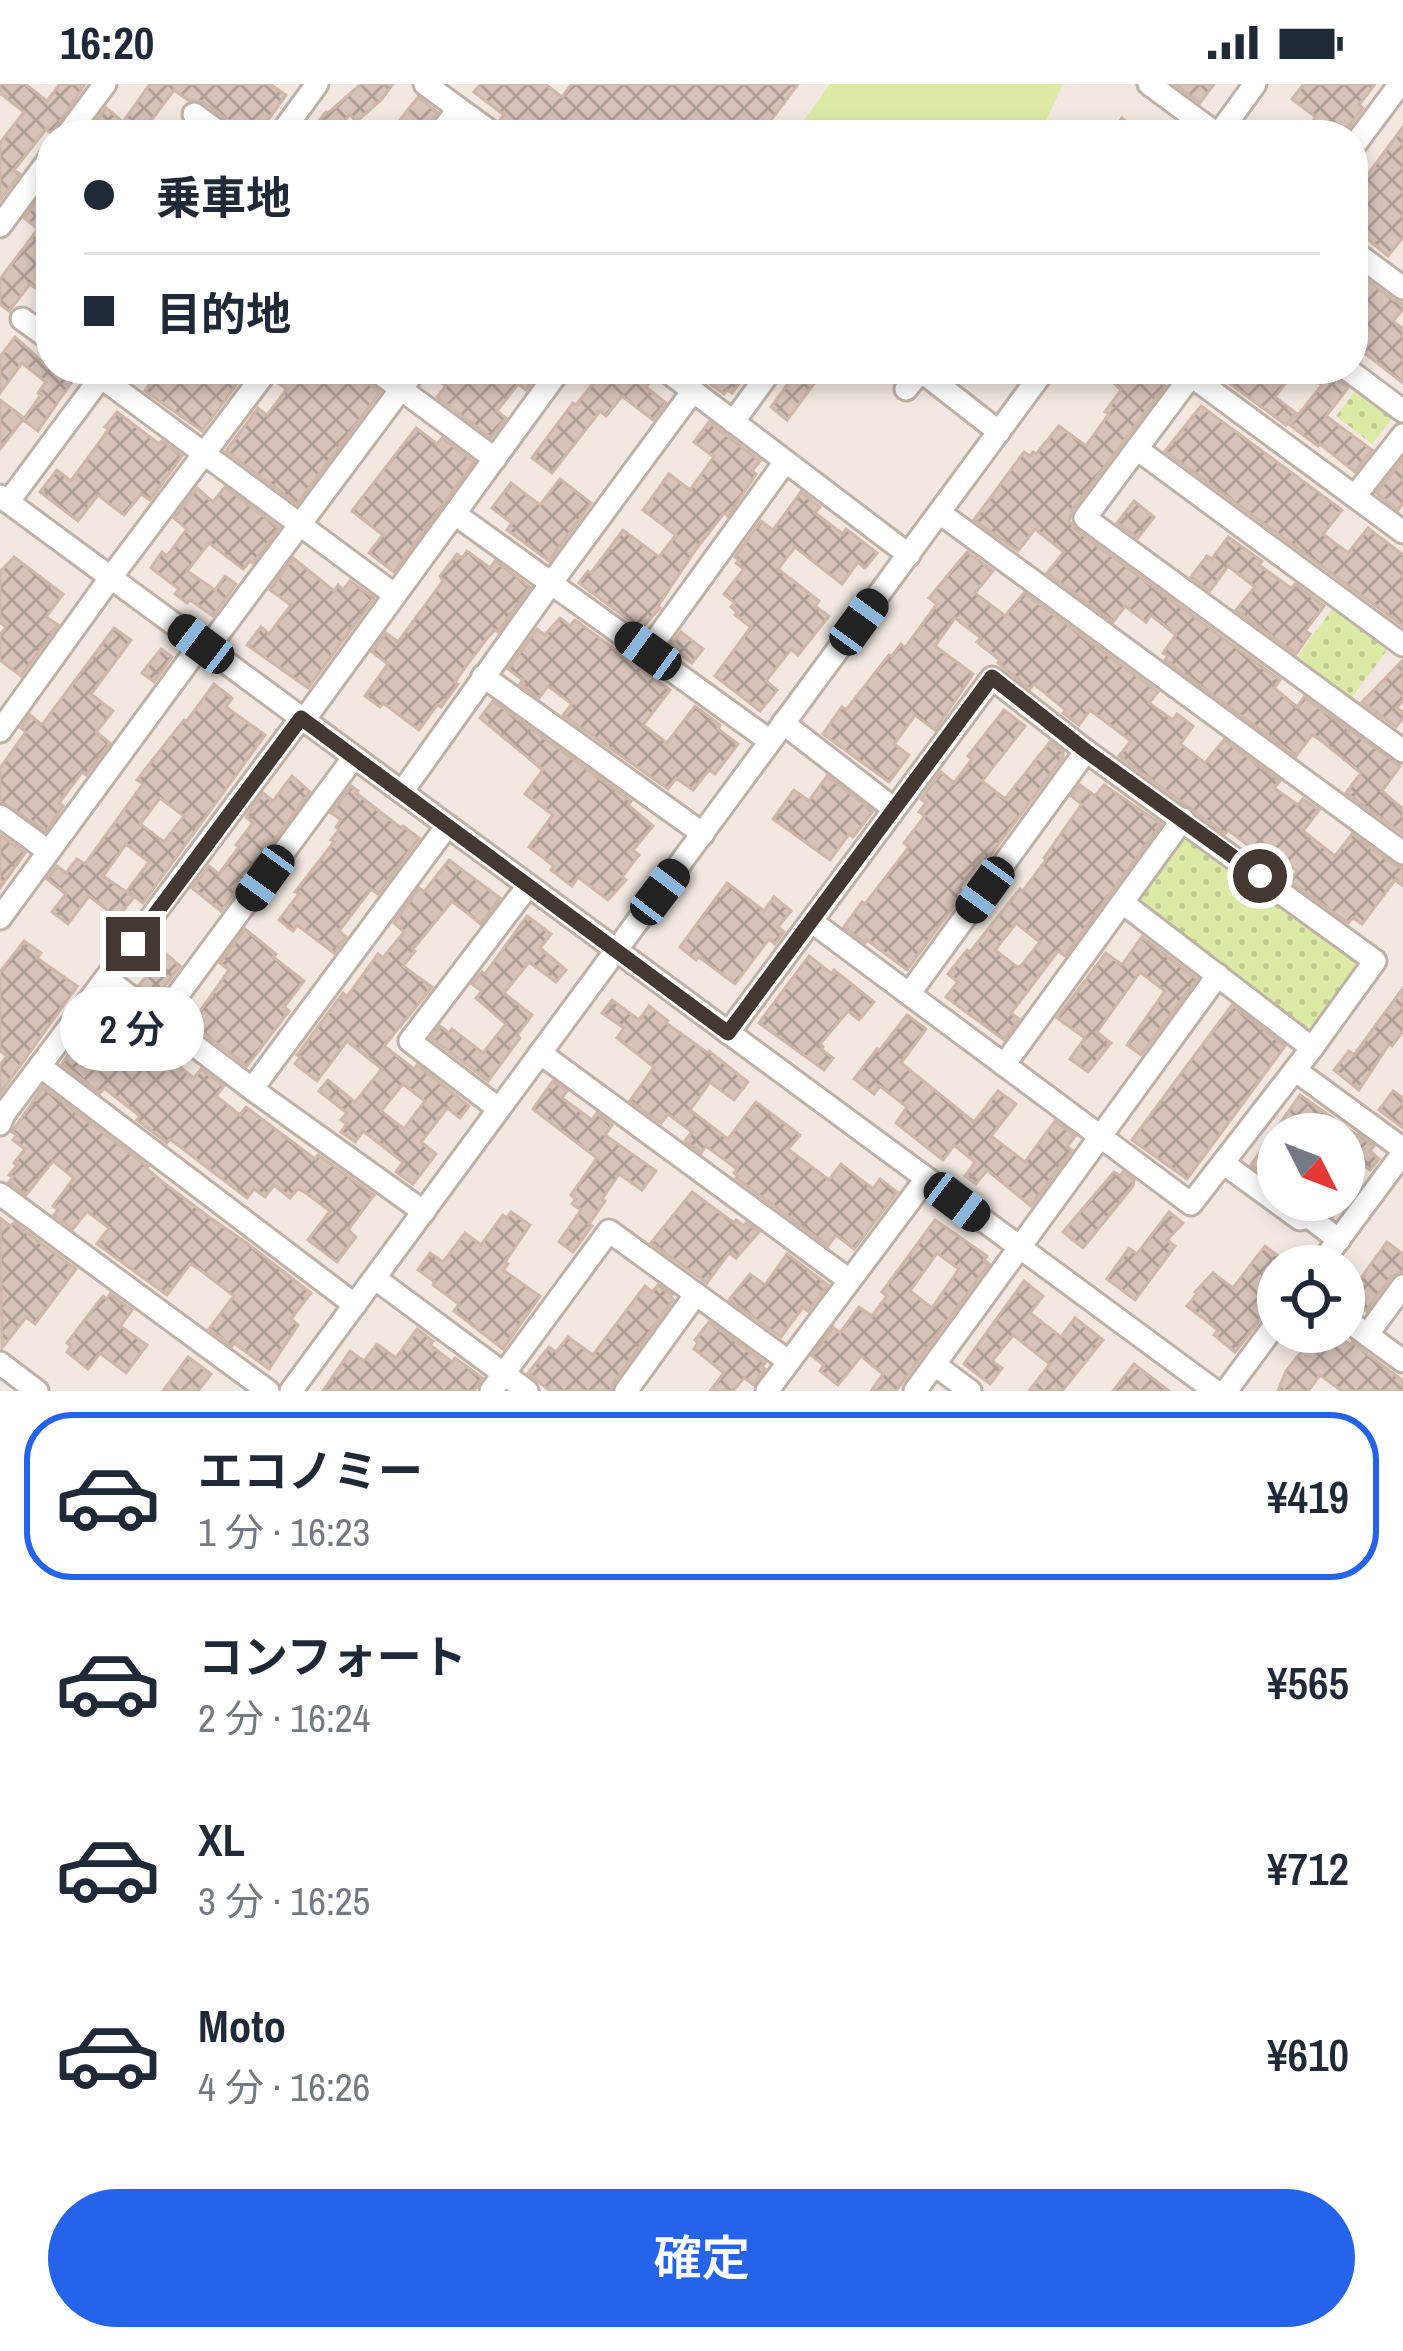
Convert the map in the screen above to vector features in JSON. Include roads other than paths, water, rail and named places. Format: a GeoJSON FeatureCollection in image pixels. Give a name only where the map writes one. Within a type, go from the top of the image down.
{"type":"FeatureCollection","features":[{"type":"Feature","properties":{"kind":"street"},"geometry":{"type":"LineString","coordinates":[[79,120],[105,84]]}},
{"type":"Feature","properties":{"kind":"street"},"geometry":{"type":"LineString","coordinates":[[425,84],[474,120]]}},
{"type":"Feature","properties":{"kind":"street"},"geometry":{"type":"LineString","coordinates":[[447,120],[468,84]]}},
{"type":"Feature","properties":{"kind":"street"},"geometry":{"type":"LineString","coordinates":[[1150,84],[1198,120]]}},
{"type":"Feature","properties":{"kind":"street"},"geometry":{"type":"LineString","coordinates":[[1229,120],[1256,84]]}},
{"type":"Feature","properties":{"kind":"street"},"geometry":{"type":"LineString","coordinates":[[1368,127],[1400,84]]}},
{"type":"Feature","properties":{"kind":"street"},"geometry":{"type":"LineString","coordinates":[[288,120],[304,88]]}},
{"type":"Feature","properties":{"kind":"street"},"geometry":{"type":"LineString","coordinates":[[194,114],[202,120]]}},
{"type":"Feature","properties":{"kind":"street"},"geometry":{"type":"LineString","coordinates":[[0,226],[36,177]]}},
{"type":"Feature","properties":{"kind":"street"},"geometry":{"type":"LineString","coordinates":[[1368,259],[1399,277]]}},
{"type":"Feature","properties":{"kind":"street"},"geometry":{"type":"LineString","coordinates":[[22,319],[36,329]]}},
{"type":"Feature","properties":{"kind":"street"},"geometry":{"type":"LineString","coordinates":[[92,384],[7,507],[204,646],[1215,1391]]}},
{"type":"Feature","properties":{"kind":"street"},"geometry":{"type":"LineString","coordinates":[[116,384],[395,595]]}},
{"type":"Feature","properties":{"kind":"street"},"geometry":{"type":"LineString","coordinates":[[0,731],[257,384]]}},
{"type":"Feature","properties":{"kind":"street"},"geometry":{"type":"LineString","coordinates":[[394,384],[495,459]]}},
{"type":"Feature","properties":{"kind":"street"},"geometry":{"type":"LineString","coordinates":[[0,918],[405,384]]}},
{"type":"Feature","properties":{"kind":"street"},"geometry":{"type":"LineString","coordinates":[[1,1117],[549,384]]}},
{"type":"Feature","properties":{"kind":"street"},"geometry":{"type":"LineString","coordinates":[[683,384],[909,555]]}},
{"type":"Feature","properties":{"kind":"street"},"geometry":{"type":"LineString","coordinates":[[734,422],[761,384]]}},
{"type":"Feature","properties":{"kind":"street"},"geometry":{"type":"LineString","coordinates":[[906,389],[910,384]]}},
{"type":"Feature","properties":{"kind":"street"},"geometry":{"type":"LineString","coordinates":[[937,384],[999,432]]}},
{"type":"Feature","properties":{"kind":"street"},"geometry":{"type":"LineString","coordinates":[[291,1391],[1034,384]]}},
{"type":"Feature","properties":{"kind":"street"},"geometry":{"type":"LineString","coordinates":[[1178,384],[1085,518],[1403,751]]}},
{"type":"Feature","properties":{"kind":"street"},"geometry":{"type":"LineString","coordinates":[[1202,384],[1403,532]]}},
{"type":"Feature","properties":{"kind":"street"},"geometry":{"type":"LineString","coordinates":[[1366,384],[1403,411]]}},
{"type":"Feature","properties":{"kind":"street"},"geometry":{"type":"LineString","coordinates":[[402,792],[693,392]]}},
{"type":"Feature","properties":{"kind":"street"},"geometry":{"type":"LineString","coordinates":[[1354,496],[1403,435]]}},
{"type":"Feature","properties":{"kind":"street"},"geometry":{"type":"LineString","coordinates":[[1137,449],[1403,645]]}},
{"type":"Feature","properties":{"kind":"street"},"geometry":{"type":"LineString","coordinates":[[648,651],[785,462]]}},
{"type":"Feature","properties":{"kind":"street"},"geometry":{"type":"LineString","coordinates":[[940,513],[1403,853]]}},
{"type":"Feature","properties":{"kind":"street"},"geometry":{"type":"LineString","coordinates":[[455,514],[648,651],[894,809]]}},
{"type":"Feature","properties":{"kind":"street"},"geometry":{"type":"LineString","coordinates":[[484,676],[703,834]]}},
{"type":"Feature","properties":{"kind":"street"},"geometry":{"type":"LineString","coordinates":[[728,1033],[811,921],[894,809],[992,677],[1375,962],[1191,1204],[811,921]]}},
{"type":"Feature","properties":{"kind":"street"},"geometry":{"type":"LineString","coordinates":[[909,994],[1086,751]]}},
{"type":"Feature","properties":{"kind":"street"},"geometry":{"type":"LineString","coordinates":[[160,1019],[354,757]]}},
{"type":"Feature","properties":{"kind":"street"},"geometry":{"type":"LineString","coordinates":[[0,816],[48,851]]}},
{"type":"Feature","properties":{"kind":"street"},"geometry":{"type":"LineString","coordinates":[[1004,1065],[1183,819]]}},
{"type":"Feature","properties":{"kind":"street"},"geometry":{"type":"LineString","coordinates":[[252,1088],[447,826]]}},
{"type":"Feature","properties":{"kind":"street"},"geometry":{"type":"LineString","coordinates":[[499,1109],[410,1042],[528,886]]}},
{"type":"Feature","properties":{"kind":"street"},"geometry":{"type":"LineString","coordinates":[[1123,903],[1312,1048]]}},
{"type":"Feature","properties":{"kind":"street"},"geometry":{"type":"LineString","coordinates":[[915,1391],[1218,975]]}},
{"type":"Feature","properties":{"kind":"street"},"geometry":{"type":"LineString","coordinates":[[107,979],[424,1212]]}},
{"type":"Feature","properties":{"kind":"street"},"geometry":{"type":"LineString","coordinates":[[540,1053],[849,1280]]}},
{"type":"Feature","properties":{"kind":"street"},"geometry":{"type":"LineString","coordinates":[[40,1066],[355,1305]]}},
{"type":"Feature","properties":{"kind":"street"},"geometry":{"type":"LineString","coordinates":[[1295,1070],[1403,1151],[1335,1245]]}},
{"type":"Feature","properties":{"kind":"street"},"geometry":{"type":"LineString","coordinates":[[1223,1163],[1300,1219],[1310,1217],[1339,1240]]}},
{"type":"Feature","properties":{"kind":"street"},"geometry":{"type":"LineString","coordinates":[[767,1391],[926,1179]]}},
{"type":"Feature","properties":{"kind":"street"},"geometry":{"type":"LineString","coordinates":[[0,1194],[268,1391]]}},
{"type":"Feature","properties":{"kind":"street"},"geometry":{"type":"LineString","coordinates":[[498,1383],[609,1231],[788,1361]]}},
{"type":"Feature","properties":{"kind":"street"},"geometry":{"type":"LineString","coordinates":[[376,1279],[498,1383],[527,1391]]}},
{"type":"Feature","properties":{"kind":"street"},"geometry":{"type":"LineString","coordinates":[[1403,1286],[1367,1335],[1403,1361]]}},
{"type":"Feature","properties":{"kind":"street"},"geometry":{"type":"LineString","coordinates":[[626,1391],[696,1294]]}},
{"type":"Feature","properties":{"kind":"street"},"geometry":{"type":"LineString","coordinates":[[1226,1391],[1257,1350]]}},
{"type":"Feature","properties":{"kind":"street"},"geometry":{"type":"LineString","coordinates":[[0,1364],[37,1391]]}},
{"type":"Feature","properties":{"kind":"street"},"geometry":{"type":"LineString","coordinates":[[935,1365],[970,1391]]}}]}
